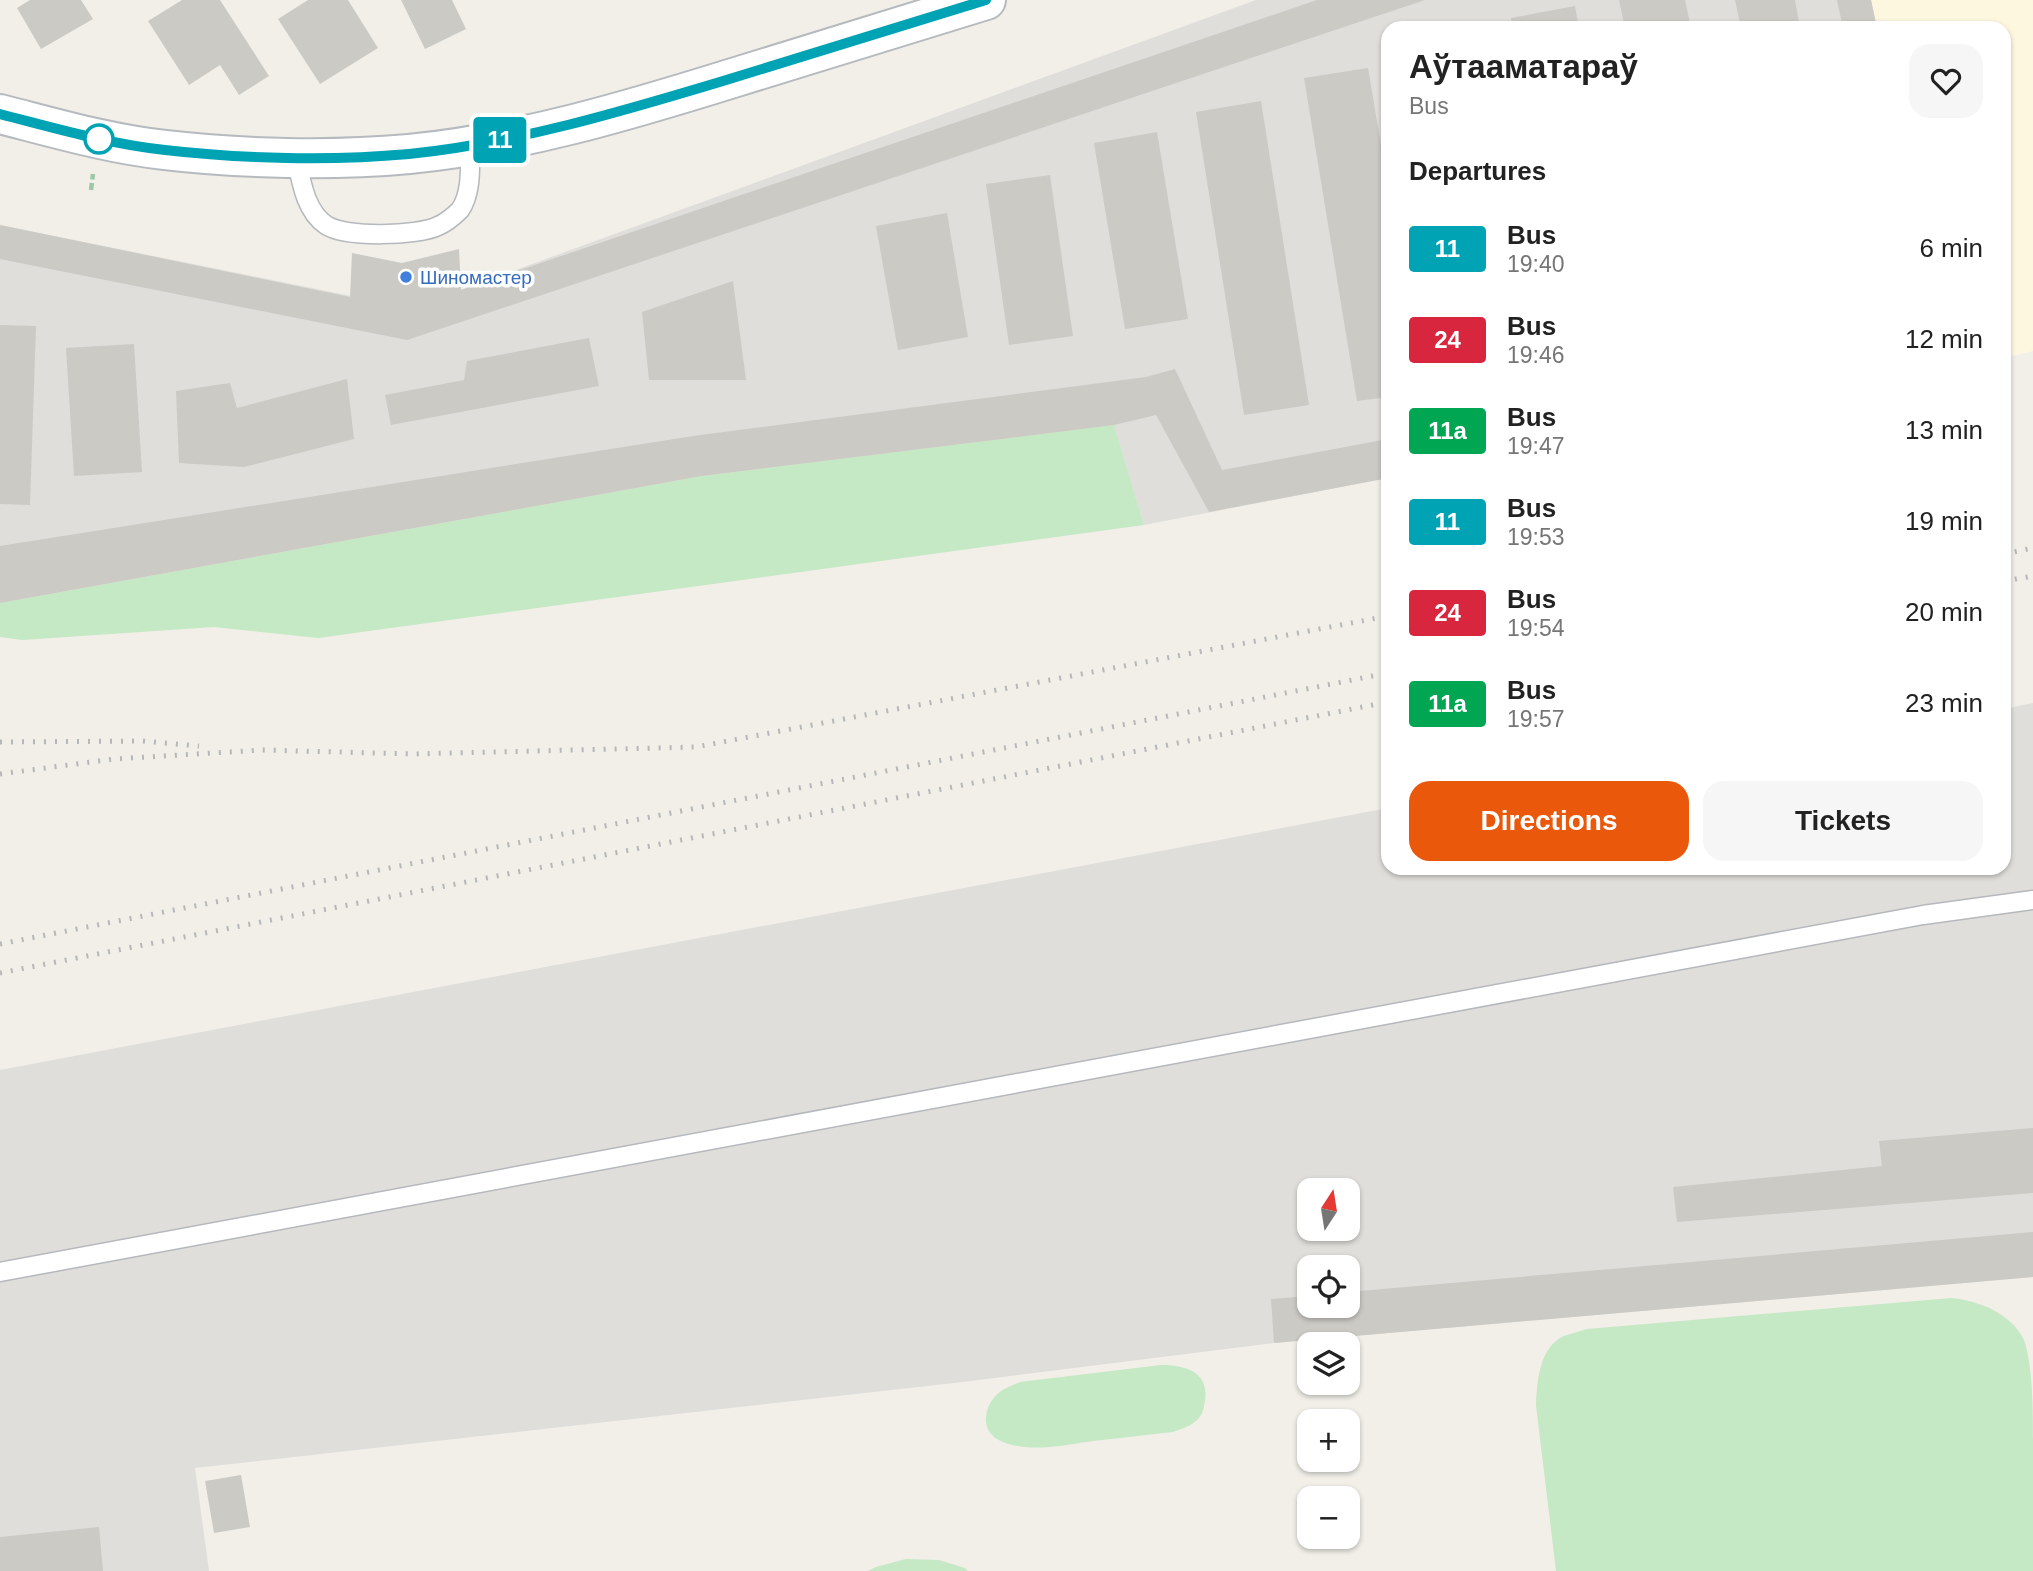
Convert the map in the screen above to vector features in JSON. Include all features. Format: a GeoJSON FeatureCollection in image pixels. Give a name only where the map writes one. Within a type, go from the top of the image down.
{"type":"FeatureCollection","features":[{"type":"Feature","properties":{"kind":"main road"},"geometry":{"type":"LineString","coordinates":[[0,114],[97,139],[165,150],[296,157],[408,154],[470,146],[550,130],[635,108],[986,0]]}},
{"type":"Feature","properties":{"kind":"lane"},"geometry":{"type":"LineString","coordinates":[[296,157],[311,209],[326,226],[349,233],[398,234],[438,227],[459,211],[465,199],[470,170],[470,146]]}},
{"type":"Feature","properties":{"kind":"lane"},"geometry":{"type":"LineString","coordinates":[[0,1272],[1909,918],[2033,900]]}},
{"type":"Feature","properties":{"kind":"shaded area"},"geometry":{"type":"Polygon","coordinates":[[[1256,0],[1871,0],[1876,21],[1381,21],[1381,479],[1144,525],[1114,426],[702,476],[0,603],[0,225],[406,307],[461,290],[1256,0]]]}},
{"type":"Feature","properties":{"kind":"shaded area"},"geometry":{"type":"Polygon","coordinates":[[[1871,0],[2033,0],[2033,351],[2011,356],[2011,21],[1876,21],[1871,0]]]}},
{"type":"Feature","properties":{"kind":"shaded area"},"geometry":{"type":"Polygon","coordinates":[[[2033,703],[2033,1277],[1360,1336],[1360,1332],[1297,1332],[1297,1341],[963,1382],[195,1468],[209,1571],[0,1571],[0,1070],[1381,809],[1381,875],[2011,875],[2011,708],[2033,703]]]}},
{"type":"Feature","properties":{"kind":"green space"},"geometry":{"type":"Polygon","coordinates":[[[1114,425],[1144,525],[318,638],[214,627],[22,640],[0,637],[0,603],[702,476],[1114,425]]]}},
{"type":"Feature","properties":{"kind":"green space"},"geometry":{"type":"Polygon","coordinates":[[[1952,1298],[1993,1310],[2011,1322],[2024,1340],[2033,1403],[2033,1571],[1556,1571],[1536,1405],[1543,1359],[1560,1338],[1587,1329],[1952,1298]]]}},
{"type":"Feature","properties":{"kind":"green space"},"geometry":{"type":"Polygon","coordinates":[[[1161,1365],[1186,1368],[1199,1376],[1205,1390],[1204,1408],[1199,1418],[1189,1426],[1173,1432],[1036,1448],[1003,1442],[995,1438],[987,1425],[990,1403],[1003,1390],[1020,1382],[1161,1365]]]}},
{"type":"Feature","properties":{"kind":"green space"},"geometry":{"type":"Polygon","coordinates":[[[906,1559],[939,1560],[968,1571],[868,1571],[906,1559]]]}},
{"type":"Feature","properties":{"kind":"building"},"geometry":{"type":"Polygon","coordinates":[[[30,0],[81,0],[93,19],[41,49],[17,8],[30,0]]]}},
{"type":"Feature","properties":{"kind":"building"},"geometry":{"type":"Polygon","coordinates":[[[182,0],[220,0],[269,76],[239,95],[220,65],[189,85],[148,21],[182,0]]]}},
{"type":"Feature","properties":{"kind":"building"},"geometry":{"type":"Polygon","coordinates":[[[308,0],[348,0],[378,48],[320,84],[278,19],[308,0]]]}},
{"type":"Feature","properties":{"kind":"building"},"geometry":{"type":"Polygon","coordinates":[[[401,0],[452,0],[466,29],[425,49],[401,0]]]}},
{"type":"Feature","properties":{"kind":"building"},"geometry":{"type":"Polygon","coordinates":[[[1317,0],[1425,0],[407,340],[0,259],[0,225],[350,297],[352,253],[402,263],[459,249],[461,290],[1317,0]]]}},
{"type":"Feature","properties":{"kind":"building"},"geometry":{"type":"Polygon","coordinates":[[[1619,0],[1685,0],[1690,21],[1624,21],[1619,0]]]}},
{"type":"Feature","properties":{"kind":"building"},"geometry":{"type":"Polygon","coordinates":[[[1735,0],[1795,0],[1799,21],[1740,21],[1735,0]]]}},
{"type":"Feature","properties":{"kind":"building"},"geometry":{"type":"Polygon","coordinates":[[[1837,0],[1871,0],[1876,21],[1842,21],[1837,0]]]}},
{"type":"Feature","properties":{"kind":"building"},"geometry":{"type":"Polygon","coordinates":[[[1575,6],[1578,21],[1511,21],[1511,18],[1575,6]]]}},
{"type":"Feature","properties":{"kind":"building"},"geometry":{"type":"Polygon","coordinates":[[[1368,68],[1381,145],[1381,398],[1357,401],[1304,78],[1368,68]]]}},
{"type":"Feature","properties":{"kind":"building"},"geometry":{"type":"Polygon","coordinates":[[[1261,101],[1309,405],[1244,415],[1196,112],[1261,101]]]}},
{"type":"Feature","properties":{"kind":"building"},"geometry":{"type":"Polygon","coordinates":[[[1157,132],[1188,319],[1125,329],[1094,143],[1157,132]]]}},
{"type":"Feature","properties":{"kind":"building"},"geometry":{"type":"Polygon","coordinates":[[[1050,175],[1073,336],[1009,345],[986,184],[1050,175]]]}},
{"type":"Feature","properties":{"kind":"building"},"geometry":{"type":"Polygon","coordinates":[[[947,213],[968,337],[898,350],[876,226],[947,213]]]}},
{"type":"Feature","properties":{"kind":"building"},"geometry":{"type":"Polygon","coordinates":[[[733,281],[746,380],[649,380],[642,312],[733,281]]]}},
{"type":"Feature","properties":{"kind":"building"},"geometry":{"type":"Polygon","coordinates":[[[0,325],[36,326],[30,505],[0,504],[0,325]]]}},
{"type":"Feature","properties":{"kind":"building"},"geometry":{"type":"Polygon","coordinates":[[[589,338],[599,386],[391,425],[385,395],[464,380],[467,361],[589,338]]]}},
{"type":"Feature","properties":{"kind":"building"},"geometry":{"type":"Polygon","coordinates":[[[134,344],[142,472],[74,476],[66,348],[134,344]]]}},
{"type":"Feature","properties":{"kind":"building"},"geometry":{"type":"Polygon","coordinates":[[[1175,369],[1222,470],[1381,440],[1381,479],[1209,512],[1156,415],[1114,425],[702,476],[0,603],[0,546],[693,436],[1146,377],[1175,369]]]}},
{"type":"Feature","properties":{"kind":"building"},"geometry":{"type":"Polygon","coordinates":[[[347,379],[354,439],[244,467],[179,463],[176,391],[230,383],[237,408],[347,379]]]}},
{"type":"Feature","properties":{"kind":"building"},"geometry":{"type":"Polygon","coordinates":[[[2033,1128],[2033,1193],[1677,1222],[1673,1187],[1882,1166],[1879,1141],[2033,1128]]]}},
{"type":"Feature","properties":{"kind":"building"},"geometry":{"type":"Polygon","coordinates":[[[2033,1232],[2033,1277],[1360,1336],[1360,1332],[1297,1332],[1297,1341],[1274,1343],[1271,1299],[1297,1297],[1297,1318],[1360,1318],[1360,1291],[2033,1232]]]}},
{"type":"Feature","properties":{"kind":"building"},"geometry":{"type":"Polygon","coordinates":[[[241,1475],[250,1527],[214,1533],[205,1481],[241,1475]]]}},
{"type":"Feature","properties":{"kind":"building"},"geometry":{"type":"Polygon","coordinates":[[[99,1527],[103,1571],[0,1571],[0,1537],[99,1527]]]}},
{"type":"Feature","properties":{"kind":"railway"},"geometry":{"type":"LineString","coordinates":[[2011,553],[2033,548]]}},
{"type":"Feature","properties":{"kind":"railway"},"geometry":{"type":"LineString","coordinates":[[2011,580],[2033,576]]}},
{"type":"Feature","properties":{"kind":"railway"},"geometry":{"type":"LineString","coordinates":[[0,774],[114,759],[262,750],[413,754],[696,747],[1381,617]]}},
{"type":"Feature","properties":{"kind":"railway"},"geometry":{"type":"LineString","coordinates":[[0,944],[1381,674]]}},
{"type":"Feature","properties":{"kind":"railway"},"geometry":{"type":"LineString","coordinates":[[0,973],[1381,703]]}},
{"type":"Feature","properties":{"kind":"railway"},"geometry":{"type":"LineString","coordinates":[[0,742],[142,741],[199,746]]}},
{"type":"Feature","properties":{"kind":"bus line","name":"11"},"geometry":{"type":"LineString","coordinates":[[0,114],[97,139],[165,150],[296,157],[408,154],[470,146],[550,130],[635,108],[986,0]]}},
{"type":"Feature","properties":{"kind":"place","name":"Шиномастер"},"geometry":{"type":"Point","coordinates":[406,277]}}]}
